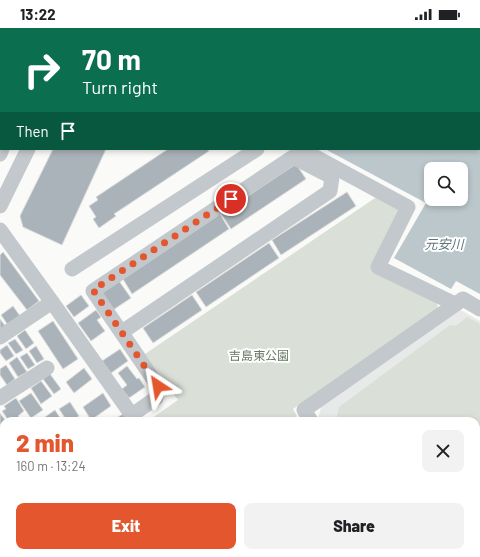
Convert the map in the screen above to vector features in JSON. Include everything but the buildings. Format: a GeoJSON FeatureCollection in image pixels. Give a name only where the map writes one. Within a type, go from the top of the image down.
{"type":"FeatureCollection","features":[{"type":"Feature","properties":{"kind":"street"},"geometry":{"type":"LineString","coordinates":[[0,206],[28,150]]}},
{"type":"Feature","properties":{"kind":"street"},"geometry":{"type":"LineString","coordinates":[[72,269],[255,150]]}},
{"type":"Feature","properties":{"kind":"street"},"geometry":{"type":"LineString","coordinates":[[303,150],[408,207],[378,267],[455,304]]}},
{"type":"Feature","properties":{"kind":"street"},"geometry":{"type":"LineString","coordinates":[[122,332],[330,191],[332,177],[293,157],[93,290],[158,386],[156,398],[135,417]]}},
{"type":"Feature","properties":{"kind":"street"},"geometry":{"type":"LineString","coordinates":[[0,230],[133,417]]}},
{"type":"Feature","properties":{"kind":"street"},"geometry":{"type":"LineString","coordinates":[[308,417],[304,410],[455,304],[463,299],[480,309]]}},
{"type":"Feature","properties":{"kind":"street"},"geometry":{"type":"LineString","coordinates":[[0,337],[52,302]]}},
{"type":"Feature","properties":{"kind":"street"},"geometry":{"type":"LineString","coordinates":[[2,392],[46,368]]}},
{"type":"Feature","properties":{"kind":"shaded area"},"geometry":{"type":"Polygon","coordinates":[[[459,309],[480,321],[480,417],[319,417],[321,407],[459,309]]]}},
{"type":"Feature","properties":{"kind":"green space","name":"吉島東公園"},"geometry":{"type":"Polygon","coordinates":[[[378,196],[402,209],[371,267],[437,300],[438,311],[293,409],[297,416],[296,417],[154,417],[178,400],[145,354],[378,196]]]}},
{"type":"Feature","properties":{"kind":"green space"},"geometry":{"type":"Polygon","coordinates":[[[467,317],[480,324],[480,417],[337,417],[339,407],[450,325],[456,326],[467,317]]]}},
{"type":"Feature","properties":{"kind":"water","name":"元安川"},"geometry":{"type":"Polygon","coordinates":[[[327,150],[480,150],[480,294],[456,281],[451,289],[394,258],[424,206],[468,206],[468,162],[424,162],[424,202],[327,150]]]}},
{"type":"Feature","properties":{"kind":"route"},"geometry":{"type":"LineString","coordinates":[[158,386],[93,290],[231,199]]}}]}
